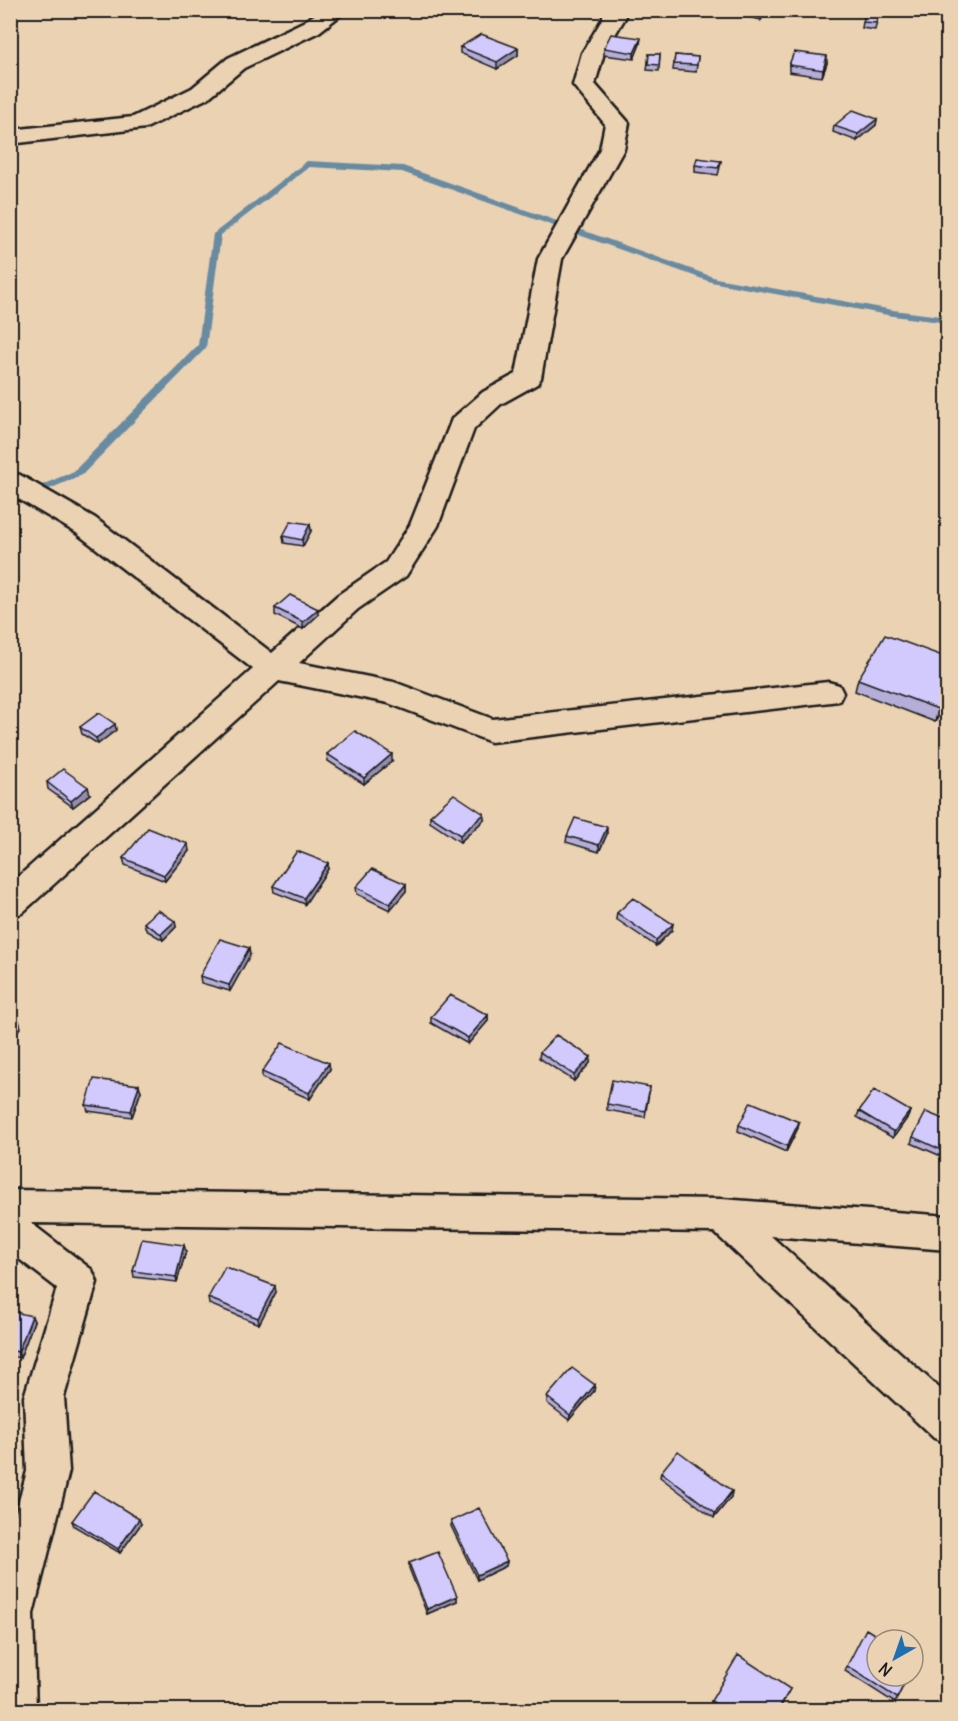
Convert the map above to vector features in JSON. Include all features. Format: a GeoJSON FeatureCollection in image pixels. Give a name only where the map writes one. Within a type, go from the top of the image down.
{"type":"FeatureCollection","features":[{"type":"Feature","properties":{"kind":"street"},"geometry":{"type":"LineString","coordinates":[[10,137],[138,123],[200,93],[236,63],[311,27],[337,10]]}},
{"type":"Feature","properties":{"kind":"street"},"geometry":{"type":"LineString","coordinates":[[10,904],[273,669],[302,646],[348,602],[396,569],[424,526],[462,425],[492,398],[528,378],[550,259],[612,149],[617,123],[584,85],[593,53],[614,18],[614,10]]}},
{"type":"Feature","properties":{"kind":"street"},"geometry":{"type":"LineString","coordinates":[[10,481],[85,525],[273,669],[394,693],[491,731],[828,693]]}},
{"type":"Feature","properties":{"kind":"street"},"geometry":{"type":"LineString","coordinates":[[10,1206],[722,1216],[948,1233]]}},
{"type":"Feature","properties":{"kind":"street"},"geometry":{"type":"LineString","coordinates":[[722,1216],[948,1424]]}},
{"type":"Feature","properties":{"kind":"street"},"geometry":{"type":"LineString","coordinates":[[10,1229],[78,1282],[44,1397],[48,1471],[11,1614],[14,1710]]}},
{"type":"Feature","properties":{"kind":"building"},"geometry":{"type":"Polygon","coordinates":[[[747,10],[764,10],[761,14],[747,10]]]}},
{"type":"Feature","properties":{"kind":"building"},"geometry":{"type":"Polygon","coordinates":[[[866,10],[879,11],[876,23],[863,22],[866,10]]]}},
{"type":"Feature","properties":{"kind":"building"},"geometry":{"type":"Polygon","coordinates":[[[943,10],[948,10],[948,26],[941,25],[943,10]]]}},
{"type":"Feature","properties":{"kind":"building"},"geometry":{"type":"Polygon","coordinates":[[[481,34],[518,48],[497,62],[460,47],[481,34]]]}},
{"type":"Feature","properties":{"kind":"building"},"geometry":{"type":"Polygon","coordinates":[[[611,34],[641,38],[634,53],[604,48],[611,34]]]}},
{"type":"Feature","properties":{"kind":"building"},"geometry":{"type":"Polygon","coordinates":[[[794,52],[827,56],[823,70],[789,65],[794,52]]]}},
{"type":"Feature","properties":{"kind":"building"},"geometry":{"type":"Polygon","coordinates":[[[649,54],[660,54],[659,65],[648,64],[649,54]]]}},
{"type":"Feature","properties":{"kind":"building"},"geometry":{"type":"Polygon","coordinates":[[[675,55],[698,57],[697,65],[674,64],[675,55]]]}},
{"type":"Feature","properties":{"kind":"building"},"geometry":{"type":"Polygon","coordinates":[[[853,110],[877,119],[858,134],[834,126],[853,110]]]}},
{"type":"Feature","properties":{"kind":"building"},"geometry":{"type":"Polygon","coordinates":[[[697,158],[721,161],[718,168],[695,165],[697,158]]]}},
{"type":"Feature","properties":{"kind":"building"},"geometry":{"type":"Polygon","coordinates":[[[291,521],[310,524],[302,540],[283,536],[291,521]]]}},
{"type":"Feature","properties":{"kind":"building"},"geometry":{"type":"Polygon","coordinates":[[[290,595],[318,609],[303,622],[275,608],[290,595]]]}},
{"type":"Feature","properties":{"kind":"building"},"geometry":{"type":"Polygon","coordinates":[[[885,635],[948,658],[948,693],[938,709],[858,679],[885,635]]]}},
{"type":"Feature","properties":{"kind":"building"},"geometry":{"type":"Polygon","coordinates":[[[99,713],[115,724],[96,738],[80,727],[99,713]]]}},
{"type":"Feature","properties":{"kind":"building"},"geometry":{"type":"Polygon","coordinates":[[[355,731],[392,754],[364,778],[327,754],[355,731]]]}},
{"type":"Feature","properties":{"kind":"building"},"geometry":{"type":"Polygon","coordinates":[[[63,769],[88,787],[71,801],[47,782],[63,769]]]}},
{"type":"Feature","properties":{"kind":"building"},"geometry":{"type":"Polygon","coordinates":[[[454,794],[484,814],[460,835],[430,816],[454,794]]]}},
{"type":"Feature","properties":{"kind":"building"},"geometry":{"type":"Polygon","coordinates":[[[575,818],[607,827],[599,845],[567,836],[575,818]]]}},
{"type":"Feature","properties":{"kind":"building"},"geometry":{"type":"Polygon","coordinates":[[[148,828],[188,844],[164,875],[123,858],[148,828]]]}},
{"type":"Feature","properties":{"kind":"building"},"geometry":{"type":"Polygon","coordinates":[[[297,851],[328,863],[304,898],[273,886],[297,851]]]}},
{"type":"Feature","properties":{"kind":"building"},"geometry":{"type":"Polygon","coordinates":[[[372,869],[406,884],[390,904],[356,887],[372,869]]]}},
{"type":"Feature","properties":{"kind":"building"},"geometry":{"type":"Polygon","coordinates":[[[633,898],[673,924],[656,940],[617,913],[633,898]]]}},
{"type":"Feature","properties":{"kind":"building"},"geometry":{"type":"Polygon","coordinates":[[[158,910],[175,921],[161,934],[144,923],[158,910]]]}},
{"type":"Feature","properties":{"kind":"building"},"geometry":{"type":"Polygon","coordinates":[[[220,939],[249,948],[229,985],[200,976],[220,939]]]}},
{"type":"Feature","properties":{"kind":"building"},"geometry":{"type":"Polygon","coordinates":[[[450,995],[488,1015],[468,1038],[431,1017],[450,995]]]}},
{"type":"Feature","properties":{"kind":"building"},"geometry":{"type":"Polygon","coordinates":[[[10,1017],[19,1021],[10,1031],[10,1017]]]}},
{"type":"Feature","properties":{"kind":"building"},"geometry":{"type":"Polygon","coordinates":[[[556,1035],[591,1057],[574,1075],[540,1052],[556,1035]]]}},
{"type":"Feature","properties":{"kind":"building"},"geometry":{"type":"Polygon","coordinates":[[[282,1043],[329,1063],[309,1093],[262,1072],[282,1043]]]}},
{"type":"Feature","properties":{"kind":"building"},"geometry":{"type":"Polygon","coordinates":[[[94,1079],[139,1085],[131,1111],[86,1105],[94,1079]]]}},
{"type":"Feature","properties":{"kind":"building"},"geometry":{"type":"Polygon","coordinates":[[[612,1080],[650,1087],[645,1111],[607,1104],[612,1080]]]}},
{"type":"Feature","properties":{"kind":"building"},"geometry":{"type":"Polygon","coordinates":[[[874,1090],[910,1111],[894,1132],[859,1111],[874,1090]]]}},
{"type":"Feature","properties":{"kind":"building"},"geometry":{"type":"Polygon","coordinates":[[[751,1102],[799,1122],[787,1146],[739,1125],[751,1102]]]}},
{"type":"Feature","properties":{"kind":"building"},"geometry":{"type":"Polygon","coordinates":[[[926,1112],[948,1121],[948,1153],[913,1137],[926,1112]]]}},
{"type":"Feature","properties":{"kind":"building"},"geometry":{"type":"Polygon","coordinates":[[[142,1239],[184,1245],[176,1277],[133,1271],[142,1239]]]}},
{"type":"Feature","properties":{"kind":"building"},"geometry":{"type":"Polygon","coordinates":[[[225,1267],[275,1286],[258,1318],[208,1298],[225,1267]]]}},
{"type":"Feature","properties":{"kind":"building"},"geometry":{"type":"Polygon","coordinates":[[[10,1311],[32,1316],[18,1352],[10,1350],[10,1311]]]}},
{"type":"Feature","properties":{"kind":"building"},"geometry":{"type":"Polygon","coordinates":[[[572,1368],[595,1385],[570,1415],[547,1397],[572,1368]]]}},
{"type":"Feature","properties":{"kind":"building"},"geometry":{"type":"Polygon","coordinates":[[[678,1451],[732,1491],[715,1513],[661,1472],[678,1451]]]}},
{"type":"Feature","properties":{"kind":"building"},"geometry":{"type":"Polygon","coordinates":[[[94,1491],[139,1519],[118,1549],[72,1521],[94,1491]]]}},
{"type":"Feature","properties":{"kind":"building"},"geometry":{"type":"Polygon","coordinates":[[[479,1508],[507,1561],[477,1575],[451,1521],[479,1508]]]}},
{"type":"Feature","properties":{"kind":"building"},"geometry":{"type":"Polygon","coordinates":[[[438,1552],[457,1596],[427,1609],[409,1563],[438,1552]]]}},
{"type":"Feature","properties":{"kind":"building"},"geometry":{"type":"Polygon","coordinates":[[[865,1631],[865,1678],[847,1666],[865,1631]]]}},
{"type":"Feature","properties":{"kind":"building"},"geometry":{"type":"Polygon","coordinates":[[[738,1655],[790,1689],[778,1710],[725,1710],[711,1701],[738,1655]]]}},
{"type":"Feature","properties":{"kind":"building"},"geometry":{"type":"Polygon","coordinates":[[[881,1688],[902,1688],[897,1698],[881,1688]]]}},
{"type":"Feature","properties":{"kind":"waterway"},"geometry":{"type":"LineString","coordinates":[[10,503],[78,473],[203,346],[217,234],[307,164],[403,169],[714,280],[893,313],[948,320]]}}]}
